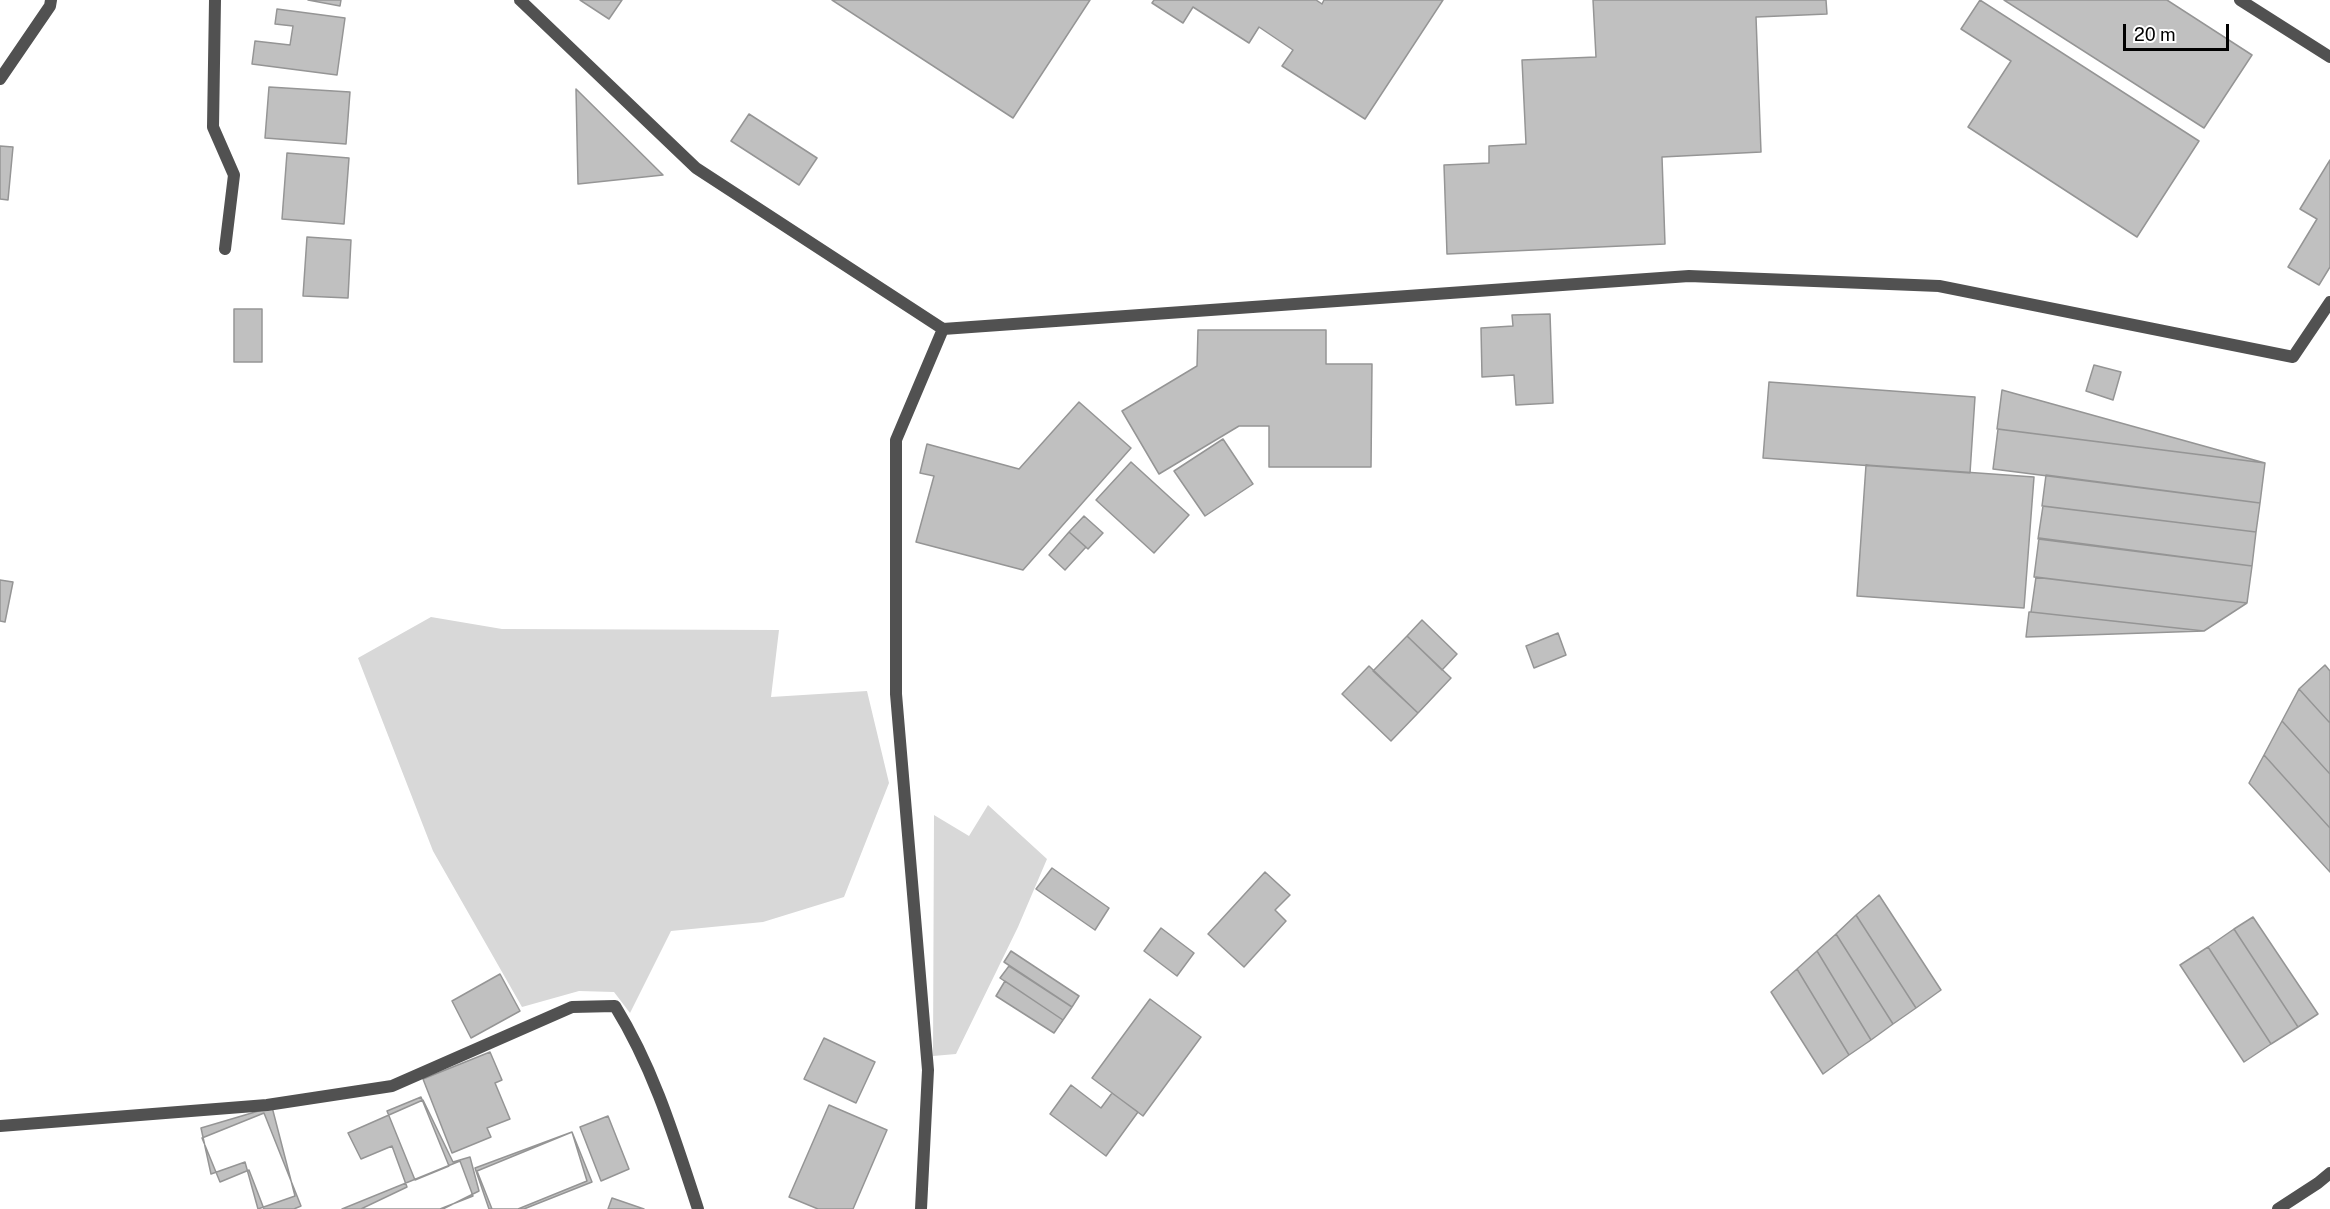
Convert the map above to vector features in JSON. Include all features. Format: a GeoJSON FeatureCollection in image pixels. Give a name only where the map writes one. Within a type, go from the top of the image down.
{"type":"FeatureCollection","features":[{"type":"Feature","properties":{"kind":"street"},"geometry":{"type":"LineString","coordinates":[[0,79],[50,6],[51,0]]}},
{"type":"Feature","properties":{"kind":"street"},"geometry":{"type":"LineString","coordinates":[[215,0],[213,127],[234,175],[225,249]]}},
{"type":"Feature","properties":{"kind":"street"},"geometry":{"type":"LineString","coordinates":[[520,0],[696,168],[943,329],[1689,276],[1939,286],[2293,357],[2330,302]]}},
{"type":"Feature","properties":{"kind":"street"},"geometry":{"type":"LineString","coordinates":[[2240,0],[2330,57]]}},
{"type":"Feature","properties":{"kind":"street"},"geometry":{"type":"LineString","coordinates":[[921,1209],[928,1070],[896,694],[896,440],[943,329]]}},
{"type":"Feature","properties":{"kind":"street"},"geometry":{"type":"LineString","coordinates":[[0,1126],[267,1105],[392,1086],[572,1007],[615,1006],[631,1032],[658,1091],[698,1209]]}},
{"type":"Feature","properties":{"kind":"street"},"geometry":{"type":"LineString","coordinates":[[2278,1209],[2330,1173]]}},
{"type":"Feature","properties":{"kind":"shaded area"},"geometry":{"type":"Polygon","coordinates":[[[431,617],[502,629],[779,630],[771,697],[867,691],[889,783],[844,897],[763,922],[671,931],[630,1013],[614,992],[579,991],[522,1007],[433,851],[358,658],[431,617]]]}},
{"type":"Feature","properties":{"kind":"shaded area"},"geometry":{"type":"Polygon","coordinates":[[[988,805],[1047,859],[1018,927],[956,1054],[933,1056],[934,815],[969,836],[988,805]]]}},
{"type":"Feature","properties":{"kind":"building"},"geometry":{"type":"Polygon","coordinates":[[[308,0],[341,0],[340,6],[308,0]]]}},
{"type":"Feature","properties":{"kind":"building"},"geometry":{"type":"Polygon","coordinates":[[[580,0],[622,0],[609,19],[580,0]]]}},
{"type":"Feature","properties":{"kind":"building"},"geometry":{"type":"Polygon","coordinates":[[[832,0],[1090,0],[1013,118],[832,0]]]}},
{"type":"Feature","properties":{"kind":"building"},"geometry":{"type":"Polygon","coordinates":[[[1154,0],[1316,0],[1322,4],[1324,0],[1443,0],[1365,119],[1282,66],[1293,50],[1259,27],[1249,43],[1193,7],[1183,23],[1152,3],[1154,0]]]}},
{"type":"Feature","properties":{"kind":"building"},"geometry":{"type":"Polygon","coordinates":[[[1593,0],[1826,0],[1827,14],[1756,17],[1761,152],[1662,157],[1665,244],[1447,254],[1444,165],[1489,163],[1489,146],[1526,144],[1522,60],[1596,57],[1593,0]]]}},
{"type":"Feature","properties":{"kind":"building"},"geometry":{"type":"Polygon","coordinates":[[[1980,0],[2199,141],[2137,237],[1968,127],[2011,61],[1961,29],[1980,0]]]}},
{"type":"Feature","properties":{"kind":"building"},"geometry":{"type":"Polygon","coordinates":[[[2004,0],[2167,0],[2252,55],[2204,128],[2004,0]]]}},
{"type":"Feature","properties":{"kind":"building"},"geometry":{"type":"Polygon","coordinates":[[[277,9],[345,18],[337,75],[252,64],[255,41],[290,45],[293,26],[275,24],[277,9]]]}},
{"type":"Feature","properties":{"kind":"building"},"geometry":{"type":"Polygon","coordinates":[[[269,87],[350,92],[346,144],[265,138],[269,87]]]}},
{"type":"Feature","properties":{"kind":"building"},"geometry":{"type":"Polygon","coordinates":[[[576,89],[663,175],[578,184],[576,89]]]}},
{"type":"Feature","properties":{"kind":"building"},"geometry":{"type":"Polygon","coordinates":[[[749,114],[817,158],[799,185],[731,141],[749,114]]]}},
{"type":"Feature","properties":{"kind":"building"},"geometry":{"type":"Polygon","coordinates":[[[0,146],[13,147],[8,200],[0,199],[0,146]]]}},
{"type":"Feature","properties":{"kind":"building"},"geometry":{"type":"Polygon","coordinates":[[[287,153],[349,158],[344,224],[282,219],[287,153]]]}},
{"type":"Feature","properties":{"kind":"building"},"geometry":{"type":"Polygon","coordinates":[[[2330,160],[2330,267],[2319,285],[2288,267],[2317,219],[2300,209],[2330,160]]]}},
{"type":"Feature","properties":{"kind":"building"},"geometry":{"type":"Polygon","coordinates":[[[307,237],[351,240],[348,298],[303,296],[307,237]]]}},
{"type":"Feature","properties":{"kind":"building"},"geometry":{"type":"Polygon","coordinates":[[[234,309],[262,309],[262,362],[234,362],[234,309]]]}},
{"type":"Feature","properties":{"kind":"building"},"geometry":{"type":"Polygon","coordinates":[[[1550,314],[1553,403],[1516,405],[1514,375],[1482,377],[1481,328],[1513,326],[1512,315],[1550,314]]]}},
{"type":"Feature","properties":{"kind":"building"},"geometry":{"type":"Polygon","coordinates":[[[1198,330],[1326,330],[1326,364],[1372,364],[1371,467],[1269,467],[1269,426],[1239,426],[1159,474],[1122,411],[1197,366],[1198,330]]]}},
{"type":"Feature","properties":{"kind":"building"},"geometry":{"type":"Polygon","coordinates":[[[2094,365],[2121,372],[2113,400],[2086,391],[2094,365]]]}},
{"type":"Feature","properties":{"kind":"building"},"geometry":{"type":"Polygon","coordinates":[[[1769,382],[1975,397],[1970,473],[1763,458],[1769,382]]]}},
{"type":"Feature","properties":{"kind":"building"},"geometry":{"type":"Polygon","coordinates":[[[2002,390],[2265,463],[1997,429],[2002,390]]]}},
{"type":"Feature","properties":{"kind":"building"},"geometry":{"type":"Polygon","coordinates":[[[1079,402],[1131,448],[1023,570],[916,542],[934,476],[920,473],[927,444],[1019,469],[1079,402]]]}},
{"type":"Feature","properties":{"kind":"building"},"geometry":{"type":"Polygon","coordinates":[[[1998,429],[2265,463],[2260,503],[1993,469],[1998,429]]]}},
{"type":"Feature","properties":{"kind":"building"},"geometry":{"type":"Polygon","coordinates":[[[1223,439],[1253,484],[1205,516],[1174,471],[1223,439]]]}},
{"type":"Feature","properties":{"kind":"building"},"geometry":{"type":"Polygon","coordinates":[[[1131,462],[1189,515],[1154,553],[1096,500],[1131,462]]]}},
{"type":"Feature","properties":{"kind":"building"},"geometry":{"type":"Polygon","coordinates":[[[1866,465],[2034,477],[2024,608],[1857,596],[1866,465]]]}},
{"type":"Feature","properties":{"kind":"building"},"geometry":{"type":"Polygon","coordinates":[[[2046,475],[2260,503],[2256,532],[2042,506],[2046,475]]]}},
{"type":"Feature","properties":{"kind":"building"},"geometry":{"type":"Polygon","coordinates":[[[2043,506],[2256,532],[2252,566],[2038,539],[2043,506]]]}},
{"type":"Feature","properties":{"kind":"building"},"geometry":{"type":"Polygon","coordinates":[[[1084,516],[1103,533],[1088,549],[1069,532],[1084,516]]]}},
{"type":"Feature","properties":{"kind":"building"},"geometry":{"type":"Polygon","coordinates":[[[1069,532],[1086,547],[1065,570],[1049,555],[1069,532]]]}},
{"type":"Feature","properties":{"kind":"building"},"geometry":{"type":"Polygon","coordinates":[[[2039,538],[2252,566],[2247,603],[2034,577],[2039,538]]]}},
{"type":"Feature","properties":{"kind":"building"},"geometry":{"type":"Polygon","coordinates":[[[2036,577],[2247,603],[2204,631],[2031,612],[2036,577]]]}},
{"type":"Feature","properties":{"kind":"building"},"geometry":{"type":"Polygon","coordinates":[[[0,580],[13,582],[5,622],[0,621],[0,580]]]}},
{"type":"Feature","properties":{"kind":"building"},"geometry":{"type":"Polygon","coordinates":[[[2029,612],[2031,612],[2204,631],[2026,637],[2029,612]]]}},
{"type":"Feature","properties":{"kind":"building"},"geometry":{"type":"Polygon","coordinates":[[[1422,620],[1457,654],[1442,670],[1407,636],[1422,620]]]}},
{"type":"Feature","properties":{"kind":"building"},"geometry":{"type":"Polygon","coordinates":[[[1558,633],[1566,655],[1534,668],[1526,646],[1558,633]]]}},
{"type":"Feature","properties":{"kind":"building"},"geometry":{"type":"Polygon","coordinates":[[[1407,636],[1451,678],[1418,713],[1373,671],[1407,636]]]}},
{"type":"Feature","properties":{"kind":"building"},"geometry":{"type":"Polygon","coordinates":[[[2325,665],[2330,671],[2330,723],[2299,689],[2325,665]]]}},
{"type":"Feature","properties":{"kind":"building"},"geometry":{"type":"Polygon","coordinates":[[[1369,666],[1418,713],[1391,741],[1342,694],[1369,666]]]}},
{"type":"Feature","properties":{"kind":"building"},"geometry":{"type":"Polygon","coordinates":[[[2299,689],[2330,723],[2330,774],[2282,721],[2299,689]]]}},
{"type":"Feature","properties":{"kind":"building"},"geometry":{"type":"Polygon","coordinates":[[[2282,721],[2330,774],[2330,828],[2264,755],[2282,721]]]}},
{"type":"Feature","properties":{"kind":"building"},"geometry":{"type":"Polygon","coordinates":[[[2264,755],[2330,828],[2330,872],[2249,783],[2264,755]]]}},
{"type":"Feature","properties":{"kind":"building"},"geometry":{"type":"Polygon","coordinates":[[[1052,868],[1109,908],[1095,930],[1036,889],[1052,868]]]}},
{"type":"Feature","properties":{"kind":"building"},"geometry":{"type":"Polygon","coordinates":[[[1265,872],[1290,895],[1275,910],[1286,921],[1244,967],[1208,934],[1265,872]]]}},
{"type":"Feature","properties":{"kind":"building"},"geometry":{"type":"Polygon","coordinates":[[[1879,895],[1941,990],[1916,1008],[1856,915],[1879,895]]]}},
{"type":"Feature","properties":{"kind":"building"},"geometry":{"type":"Polygon","coordinates":[[[1856,915],[1916,1008],[1893,1024],[1836,934],[1856,915]]]}},
{"type":"Feature","properties":{"kind":"building"},"geometry":{"type":"Polygon","coordinates":[[[2253,917],[2318,1014],[2298,1027],[2234,929],[2253,917]]]}},
{"type":"Feature","properties":{"kind":"building"},"geometry":{"type":"Polygon","coordinates":[[[1161,928],[1194,953],[1177,976],[1144,951],[1161,928]]]}},
{"type":"Feature","properties":{"kind":"building"},"geometry":{"type":"Polygon","coordinates":[[[2234,929],[2298,1027],[2271,1044],[2208,947],[2234,929]]]}},
{"type":"Feature","properties":{"kind":"building"},"geometry":{"type":"Polygon","coordinates":[[[1836,934],[1893,1024],[1871,1040],[1817,951],[1836,934]]]}},
{"type":"Feature","properties":{"kind":"building"},"geometry":{"type":"Polygon","coordinates":[[[2208,947],[2271,1044],[2244,1062],[2180,965],[2208,947]]]}},
{"type":"Feature","properties":{"kind":"building"},"geometry":{"type":"Polygon","coordinates":[[[1011,951],[1079,996],[1072,1007],[1004,962],[1011,951]]]}},
{"type":"Feature","properties":{"kind":"building"},"geometry":{"type":"Polygon","coordinates":[[[1817,951],[1871,1040],[1849,1055],[1797,969],[1817,951]]]}},
{"type":"Feature","properties":{"kind":"building"},"geometry":{"type":"Polygon","coordinates":[[[1009,966],[1072,1007],[1063,1020],[1000,978],[1009,966]]]}},
{"type":"Feature","properties":{"kind":"building"},"geometry":{"type":"Polygon","coordinates":[[[1797,969],[1849,1055],[1823,1074],[1771,992],[1797,969]]]}},
{"type":"Feature","properties":{"kind":"building"},"geometry":{"type":"Polygon","coordinates":[[[500,974],[520,1011],[471,1038],[452,1001],[500,974]]]}},
{"type":"Feature","properties":{"kind":"building"},"geometry":{"type":"Polygon","coordinates":[[[1005,981],[1063,1020],[1054,1033],[996,996],[1005,981]]]}},
{"type":"Feature","properties":{"kind":"building"},"geometry":{"type":"Polygon","coordinates":[[[1150,999],[1201,1037],[1143,1116],[1092,1078],[1150,999]]]}},
{"type":"Feature","properties":{"kind":"building"},"geometry":{"type":"Polygon","coordinates":[[[824,1038],[875,1062],[856,1103],[804,1079],[824,1038]]]}},
{"type":"Feature","properties":{"kind":"building"},"geometry":{"type":"Polygon","coordinates":[[[490,1052],[502,1080],[495,1083],[510,1119],[487,1128],[491,1137],[452,1153],[423,1079],[490,1052]]]}},
{"type":"Feature","properties":{"kind":"building"},"geometry":{"type":"Polygon","coordinates":[[[1071,1085],[1101,1108],[1112,1093],[1138,1112],[1106,1156],[1050,1114],[1071,1085]]]}},
{"type":"Feature","properties":{"kind":"building"},"geometry":{"type":"Polygon","coordinates":[[[421,1097],[449,1166],[415,1180],[387,1111],[421,1097]]]}},
{"type":"Feature","properties":{"kind":"building"},"geometry":{"type":"Polygon","coordinates":[[[423,1100],[453,1162],[470,1157],[479,1191],[443,1209],[361,1209],[407,1187],[392,1146],[361,1159],[348,1133],[423,1100]]]}},
{"type":"Feature","properties":{"kind":"building"},"geometry":{"type":"Polygon","coordinates":[[[829,1105],[887,1130],[853,1209],[818,1209],[789,1197],[829,1105]]]}},
{"type":"Feature","properties":{"kind":"building"},"geometry":{"type":"Polygon","coordinates":[[[272,1107],[295,1196],[258,1209],[245,1162],[211,1174],[201,1128],[272,1107]]]}},
{"type":"Feature","properties":{"kind":"building"},"geometry":{"type":"Polygon","coordinates":[[[264,1113],[301,1206],[294,1209],[264,1209],[249,1170],[220,1182],[202,1138],[264,1113]]]}},
{"type":"Feature","properties":{"kind":"building"},"geometry":{"type":"Polygon","coordinates":[[[608,1116],[629,1169],[601,1181],[580,1127],[608,1116]]]}},
{"type":"Feature","properties":{"kind":"building"},"geometry":{"type":"Polygon","coordinates":[[[572,1132],[592,1182],[524,1209],[492,1209],[477,1171],[572,1132]]]}},
{"type":"Feature","properties":{"kind":"building"},"geometry":{"type":"Polygon","coordinates":[[[572,1132],[587,1181],[518,1209],[489,1209],[475,1168],[572,1132]]]}},
{"type":"Feature","properties":{"kind":"building"},"geometry":{"type":"Polygon","coordinates":[[[460,1161],[473,1196],[440,1209],[342,1209],[460,1161]]]}},
{"type":"Feature","properties":{"kind":"building"},"geometry":{"type":"Polygon","coordinates":[[[612,1198],[644,1209],[608,1209],[612,1198]]]}}]}
